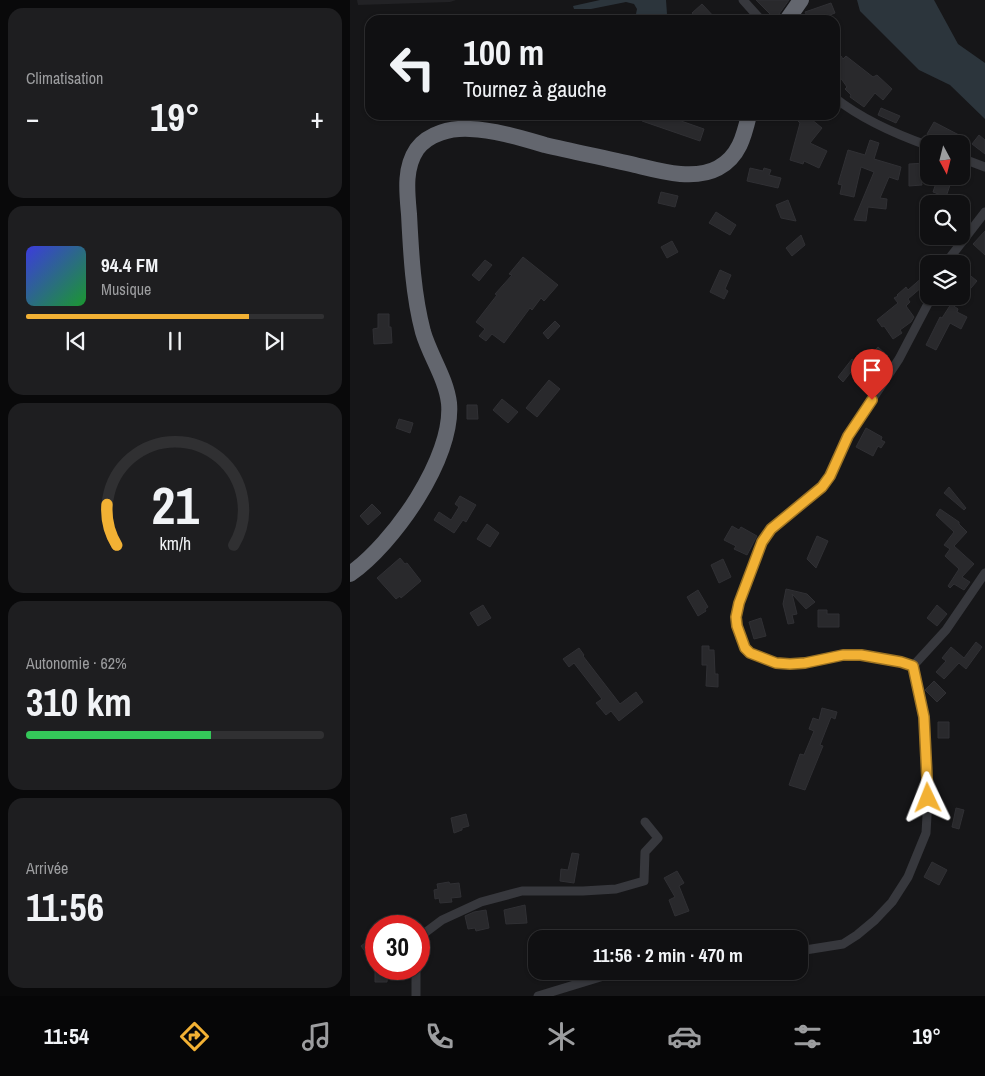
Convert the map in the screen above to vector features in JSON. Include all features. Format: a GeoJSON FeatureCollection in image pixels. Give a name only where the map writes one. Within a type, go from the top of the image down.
{"type":"FeatureCollection","features":[{"type":"Feature","properties":{"kind":"highway"},"geometry":{"type":"LineString","coordinates":[[790,15],[801,0]]}},
{"type":"Feature","properties":{"kind":"highway"},"geometry":{"type":"LineString","coordinates":[[350,574],[364,564],[394,531],[422,490],[440,453],[448,415],[446,392],[424,335],[420,317],[410,234],[408,176],[412,158],[425,139],[452,130],[470,128],[660,171],[687,174],[717,169],[725,164],[742,142],[748,120]]}},
{"type":"Feature","properties":{"kind":"street"},"geometry":{"type":"LineString","coordinates":[[743,0],[756,15]]}},
{"type":"Feature","properties":{"kind":"street"},"geometry":{"type":"LineString","coordinates":[[840,102],[866,120],[920,142]]}},
{"type":"Feature","properties":{"kind":"street"},"geometry":{"type":"LineString","coordinates":[[970,161],[985,167]]}},
{"type":"Feature","properties":{"kind":"street"},"geometry":{"type":"LineString","coordinates":[[952,255],[985,212]]}},
{"type":"Feature","properties":{"kind":"street"},"geometry":{"type":"LineString","coordinates":[[913,666],[861,655],[843,655],[805,663],[776,663],[750,653],[745,648],[740,638],[736,617],[739,603],[762,542],[771,529],[822,487],[830,476],[848,436],[899,360],[927,305]]}},
{"type":"Feature","properties":{"kind":"street"},"geometry":{"type":"LineString","coordinates":[[913,666],[946,630],[985,573]]}},
{"type":"Feature","properties":{"kind":"street"},"geometry":{"type":"LineString","coordinates":[[808,950],[843,944],[875,920],[892,902],[908,877],[926,833],[928,798],[924,717],[913,666]]}},
{"type":"Feature","properties":{"kind":"street"},"geometry":{"type":"LineString","coordinates":[[430,929],[442,920],[481,902],[522,891],[583,892],[608,890],[644,881],[645,852],[658,838],[645,822]]}},
{"type":"Feature","properties":{"kind":"street"},"geometry":{"type":"LineString","coordinates":[[416,980],[416,996]]}},
{"type":"Feature","properties":{"kind":"street"},"geometry":{"type":"LineString","coordinates":[[538,996],[590,980]]}},
{"type":"Feature","properties":{"kind":"shaded area"},"geometry":{"type":"Polygon","coordinates":[[[357,0],[456,0],[450,2],[358,5],[357,0]]]}},
{"type":"Feature","properties":{"kind":"shaded area"},"geometry":{"type":"Polygon","coordinates":[[[600,0],[666,0],[667,14],[637,15],[637,9],[634,4],[626,2],[591,9],[574,9],[573,6],[600,0]]]}},
{"type":"Feature","properties":{"kind":"shaded area"},"geometry":{"type":"Polygon","coordinates":[[[857,0],[934,0],[958,44],[985,63],[985,119],[950,85],[919,70],[860,11],[857,0]]]}},
{"type":"Feature","properties":{"kind":"building"},"geometry":{"type":"Polygon","coordinates":[[[756,0],[789,0],[779,14],[771,15],[756,0]]]}},
{"type":"Feature","properties":{"kind":"building"},"geometry":{"type":"Polygon","coordinates":[[[831,3],[835,13],[830,15],[805,15],[805,12],[831,3]]]}},
{"type":"Feature","properties":{"kind":"building"},"geometry":{"type":"Polygon","coordinates":[[[702,4],[712,15],[694,15],[692,13],[702,4]]]}},
{"type":"Feature","properties":{"kind":"building"},"geometry":{"type":"Polygon","coordinates":[[[846,56],[873,77],[877,75],[892,89],[883,100],[875,93],[864,107],[850,97],[851,95],[845,89],[847,87],[840,77],[840,57],[843,59],[846,56]]]}},
{"type":"Feature","properties":{"kind":"building"},"geometry":{"type":"Polygon","coordinates":[[[881,108],[900,116],[896,123],[878,115],[881,108]]]}},
{"type":"Feature","properties":{"kind":"building"},"geometry":{"type":"Polygon","coordinates":[[[678,120],[704,129],[700,141],[642,121],[678,120]]]}},
{"type":"Feature","properties":{"kind":"building"},"geometry":{"type":"Polygon","coordinates":[[[812,120],[822,128],[810,143],[827,151],[819,168],[804,161],[803,164],[790,160],[800,123],[798,121],[812,120]]]}},
{"type":"Feature","properties":{"kind":"building"},"geometry":{"type":"Polygon","coordinates":[[[934,122],[959,135],[929,135],[927,134],[934,122]]]}},
{"type":"Feature","properties":{"kind":"building"},"geometry":{"type":"Polygon","coordinates":[[[979,135],[985,140],[985,154],[972,144],[979,135]]]}},
{"type":"Feature","properties":{"kind":"building"},"geometry":{"type":"Polygon","coordinates":[[[870,140],[879,143],[874,159],[901,167],[898,180],[889,177],[880,198],[887,199],[886,209],[868,207],[866,221],[854,220],[874,172],[861,167],[854,197],[840,194],[842,185],[838,184],[848,150],[865,155],[870,140]]]}},
{"type":"Feature","properties":{"kind":"building"},"geometry":{"type":"Polygon","coordinates":[[[920,163],[920,185],[922,185],[909,186],[909,164],[920,163]]]}},
{"type":"Feature","properties":{"kind":"building"},"geometry":{"type":"Polygon","coordinates":[[[750,168],[763,171],[764,168],[771,170],[769,175],[781,178],[778,188],[747,181],[750,168]]]}},
{"type":"Feature","properties":{"kind":"building"},"geometry":{"type":"Polygon","coordinates":[[[935,185],[950,185],[947,195],[933,192],[935,185]]]}},
{"type":"Feature","properties":{"kind":"building"},"geometry":{"type":"Polygon","coordinates":[[[661,192],[678,196],[675,207],[658,203],[661,192]]]}},
{"type":"Feature","properties":{"kind":"building"},"geometry":{"type":"Polygon","coordinates":[[[788,200],[796,221],[781,218],[776,205],[788,200]]]}},
{"type":"Feature","properties":{"kind":"building"},"geometry":{"type":"Polygon","coordinates":[[[716,212],[736,225],[730,235],[709,223],[716,212]]]}},
{"type":"Feature","properties":{"kind":"building"},"geometry":{"type":"Polygon","coordinates":[[[985,231],[985,255],[973,244],[985,231]]]}},
{"type":"Feature","properties":{"kind":"building"},"geometry":{"type":"Polygon","coordinates":[[[801,235],[805,245],[792,256],[786,248],[801,235]]]}},
{"type":"Feature","properties":{"kind":"building"},"geometry":{"type":"Polygon","coordinates":[[[672,241],[678,252],[667,258],[661,247],[672,241]]]}},
{"type":"Feature","properties":{"kind":"building"},"geometry":{"type":"Polygon","coordinates":[[[523,257],[558,285],[544,301],[541,298],[532,310],[530,308],[504,343],[492,334],[486,341],[479,336],[485,329],[476,322],[497,295],[495,294],[512,275],[509,274],[523,257]]]}},
{"type":"Feature","properties":{"kind":"building"},"geometry":{"type":"Polygon","coordinates":[[[485,260],[492,265],[479,281],[472,275],[485,260]]]}},
{"type":"Feature","properties":{"kind":"building"},"geometry":{"type":"Polygon","coordinates":[[[720,270],[731,275],[725,289],[728,291],[724,299],[710,292],[720,270]]]}},
{"type":"Feature","properties":{"kind":"building"},"geometry":{"type":"Polygon","coordinates":[[[970,275],[977,281],[970,289],[970,275]]]}},
{"type":"Feature","properties":{"kind":"building"},"geometry":{"type":"Polygon","coordinates":[[[920,280],[920,289],[908,299],[910,302],[906,306],[914,317],[911,322],[900,330],[902,333],[893,339],[877,320],[898,303],[894,298],[897,295],[906,287],[908,290],[920,280]]]}},
{"type":"Feature","properties":{"kind":"building"},"geometry":{"type":"Polygon","coordinates":[[[950,305],[958,309],[957,312],[967,317],[961,329],[950,323],[936,350],[926,345],[940,317],[942,318],[950,305]]]}},
{"type":"Feature","properties":{"kind":"building"},"geometry":{"type":"Polygon","coordinates":[[[378,314],[389,314],[392,343],[374,344],[373,329],[378,328],[378,314]]]}},
{"type":"Feature","properties":{"kind":"building"},"geometry":{"type":"Polygon","coordinates":[[[555,321],[560,326],[548,339],[543,333],[555,321]]]}},
{"type":"Feature","properties":{"kind":"building"},"geometry":{"type":"Polygon","coordinates":[[[878,347],[888,356],[879,365],[882,367],[876,374],[861,363],[866,356],[868,358],[878,347]]]}},
{"type":"Feature","properties":{"kind":"building"},"geometry":{"type":"Polygon","coordinates":[[[852,359],[858,363],[843,382],[838,377],[852,359]]]}},
{"type":"Feature","properties":{"kind":"building"},"geometry":{"type":"Polygon","coordinates":[[[549,380],[560,389],[537,417],[526,408],[549,380]]]}},
{"type":"Feature","properties":{"kind":"building"},"geometry":{"type":"Polygon","coordinates":[[[502,399],[518,412],[508,423],[493,410],[502,399]]]}},
{"type":"Feature","properties":{"kind":"building"},"geometry":{"type":"Polygon","coordinates":[[[467,405],[477,405],[478,419],[467,419],[467,405]]]}},
{"type":"Feature","properties":{"kind":"building"},"geometry":{"type":"Polygon","coordinates":[[[399,419],[413,423],[410,433],[396,428],[399,419]]]}},
{"type":"Feature","properties":{"kind":"building"},"geometry":{"type":"Polygon","coordinates":[[[866,428],[882,437],[881,440],[885,442],[881,448],[878,446],[873,456],[856,447],[866,428]]]}},
{"type":"Feature","properties":{"kind":"building"},"geometry":{"type":"Polygon","coordinates":[[[949,487],[966,508],[964,510],[944,493],[949,487]]]}},
{"type":"Feature","properties":{"kind":"building"},"geometry":{"type":"Polygon","coordinates":[[[460,496],[476,505],[466,522],[463,520],[454,533],[434,520],[439,512],[451,520],[459,507],[455,504],[460,496]]]}},
{"type":"Feature","properties":{"kind":"building"},"geometry":{"type":"Polygon","coordinates":[[[372,504],[381,513],[368,525],[360,516],[372,504]]]}},
{"type":"Feature","properties":{"kind":"building"},"geometry":{"type":"Polygon","coordinates":[[[940,509],[959,522],[967,532],[954,546],[974,564],[962,577],[970,582],[964,590],[954,584],[950,588],[948,586],[959,569],[945,556],[950,549],[944,545],[954,532],[936,515],[940,509]]]}},
{"type":"Feature","properties":{"kind":"building"},"geometry":{"type":"Polygon","coordinates":[[[487,524],[499,533],[490,547],[477,539],[487,524]]]}},
{"type":"Feature","properties":{"kind":"building"},"geometry":{"type":"Polygon","coordinates":[[[732,526],[739,530],[741,527],[757,536],[747,555],[734,549],[736,546],[724,540],[732,526]]]}},
{"type":"Feature","properties":{"kind":"building"},"geometry":{"type":"Polygon","coordinates":[[[817,536],[828,541],[816,568],[807,559],[817,536]]]}},
{"type":"Feature","properties":{"kind":"building"},"geometry":{"type":"Polygon","coordinates":[[[400,558],[405,564],[407,563],[421,581],[401,598],[400,596],[396,599],[377,578],[400,558]]]}},
{"type":"Feature","properties":{"kind":"building"},"geometry":{"type":"Polygon","coordinates":[[[723,559],[731,577],[719,583],[711,565],[723,559]]]}},
{"type":"Feature","properties":{"kind":"building"},"geometry":{"type":"Polygon","coordinates":[[[786,589],[807,594],[815,602],[806,609],[792,594],[797,614],[792,615],[794,623],[788,624],[783,604],[786,589]]]}},
{"type":"Feature","properties":{"kind":"building"},"geometry":{"type":"Polygon","coordinates":[[[698,590],[708,607],[705,609],[706,611],[698,616],[687,597],[698,590]]]}},
{"type":"Feature","properties":{"kind":"building"},"geometry":{"type":"Polygon","coordinates":[[[483,605],[491,618],[478,626],[470,613],[483,605]]]}},
{"type":"Feature","properties":{"kind":"building"},"geometry":{"type":"Polygon","coordinates":[[[937,605],[947,614],[937,626],[927,618],[937,605]]]}},
{"type":"Feature","properties":{"kind":"building"},"geometry":{"type":"Polygon","coordinates":[[[818,610],[827,610],[827,614],[839,614],[839,627],[818,627],[818,610]]]}},
{"type":"Feature","properties":{"kind":"building"},"geometry":{"type":"Polygon","coordinates":[[[761,618],[766,636],[754,639],[749,622],[761,618]]]}},
{"type":"Feature","properties":{"kind":"building"},"geometry":{"type":"Polygon","coordinates":[[[976,642],[982,647],[966,669],[959,663],[944,679],[936,672],[946,661],[942,658],[951,647],[964,658],[976,642]]]}},
{"type":"Feature","properties":{"kind":"building"},"geometry":{"type":"Polygon","coordinates":[[[702,646],[709,646],[709,650],[714,650],[715,674],[718,674],[718,687],[706,686],[707,665],[702,665],[702,646]]]}},
{"type":"Feature","properties":{"kind":"building"},"geometry":{"type":"Polygon","coordinates":[[[579,648],[620,704],[636,692],[643,702],[619,721],[611,711],[606,715],[596,703],[602,699],[574,663],[569,667],[563,659],[579,648]]]}},
{"type":"Feature","properties":{"kind":"building"},"geometry":{"type":"Polygon","coordinates":[[[934,681],[946,693],[937,702],[925,690],[934,681]]]}},
{"type":"Feature","properties":{"kind":"building"},"geometry":{"type":"Polygon","coordinates":[[[822,708],[837,712],[835,719],[831,717],[820,745],[823,746],[805,790],[789,785],[800,754],[804,755],[814,731],[809,729],[813,718],[819,720],[822,708]]]}},
{"type":"Feature","properties":{"kind":"building"},"geometry":{"type":"Polygon","coordinates":[[[938,722],[949,722],[949,738],[938,738],[938,722]]]}},
{"type":"Feature","properties":{"kind":"building"},"geometry":{"type":"Polygon","coordinates":[[[956,808],[964,810],[959,829],[952,827],[956,808]]]}},
{"type":"Feature","properties":{"kind":"building"},"geometry":{"type":"Polygon","coordinates":[[[466,814],[469,826],[454,833],[451,818],[466,814]]]}},
{"type":"Feature","properties":{"kind":"building"},"geometry":{"type":"Polygon","coordinates":[[[572,853],[579,854],[574,883],[560,881],[561,869],[568,870],[572,853]]]}},
{"type":"Feature","properties":{"kind":"building"},"geometry":{"type":"Polygon","coordinates":[[[932,862],[947,870],[939,885],[924,877],[932,862]]]}},
{"type":"Feature","properties":{"kind":"building"},"geometry":{"type":"Polygon","coordinates":[[[677,871],[684,883],[679,886],[689,911],[675,916],[669,900],[675,897],[664,878],[677,871]]]}},
{"type":"Feature","properties":{"kind":"building"},"geometry":{"type":"Polygon","coordinates":[[[449,882],[450,884],[459,883],[461,897],[451,898],[452,902],[440,903],[439,898],[435,899],[434,890],[438,889],[437,884],[449,882]]]}},
{"type":"Feature","properties":{"kind":"building"},"geometry":{"type":"Polygon","coordinates":[[[525,905],[527,923],[506,924],[504,910],[525,905]]]}},
{"type":"Feature","properties":{"kind":"building"},"geometry":{"type":"Polygon","coordinates":[[[486,910],[489,928],[476,931],[475,928],[468,929],[465,916],[486,910]]]}},
{"type":"Feature","properties":{"kind":"building"},"geometry":{"type":"Polygon","coordinates":[[[365,943],[365,951],[361,946],[365,943]]]}},
{"type":"Feature","properties":{"kind":"building"},"geometry":{"type":"Polygon","coordinates":[[[375,980],[387,980],[387,982],[375,982],[375,980]]]}},
{"type":"Feature","properties":{"kind":"route"},"geometry":{"type":"LineString","coordinates":[[872,400],[848,436],[830,476],[822,487],[771,529],[762,542],[739,603],[736,617],[737,626],[740,638],[750,653],[776,663],[805,663],[843,655],[861,655],[878,657],[913,666],[924,717],[928,761],[928,798]]}}]}
